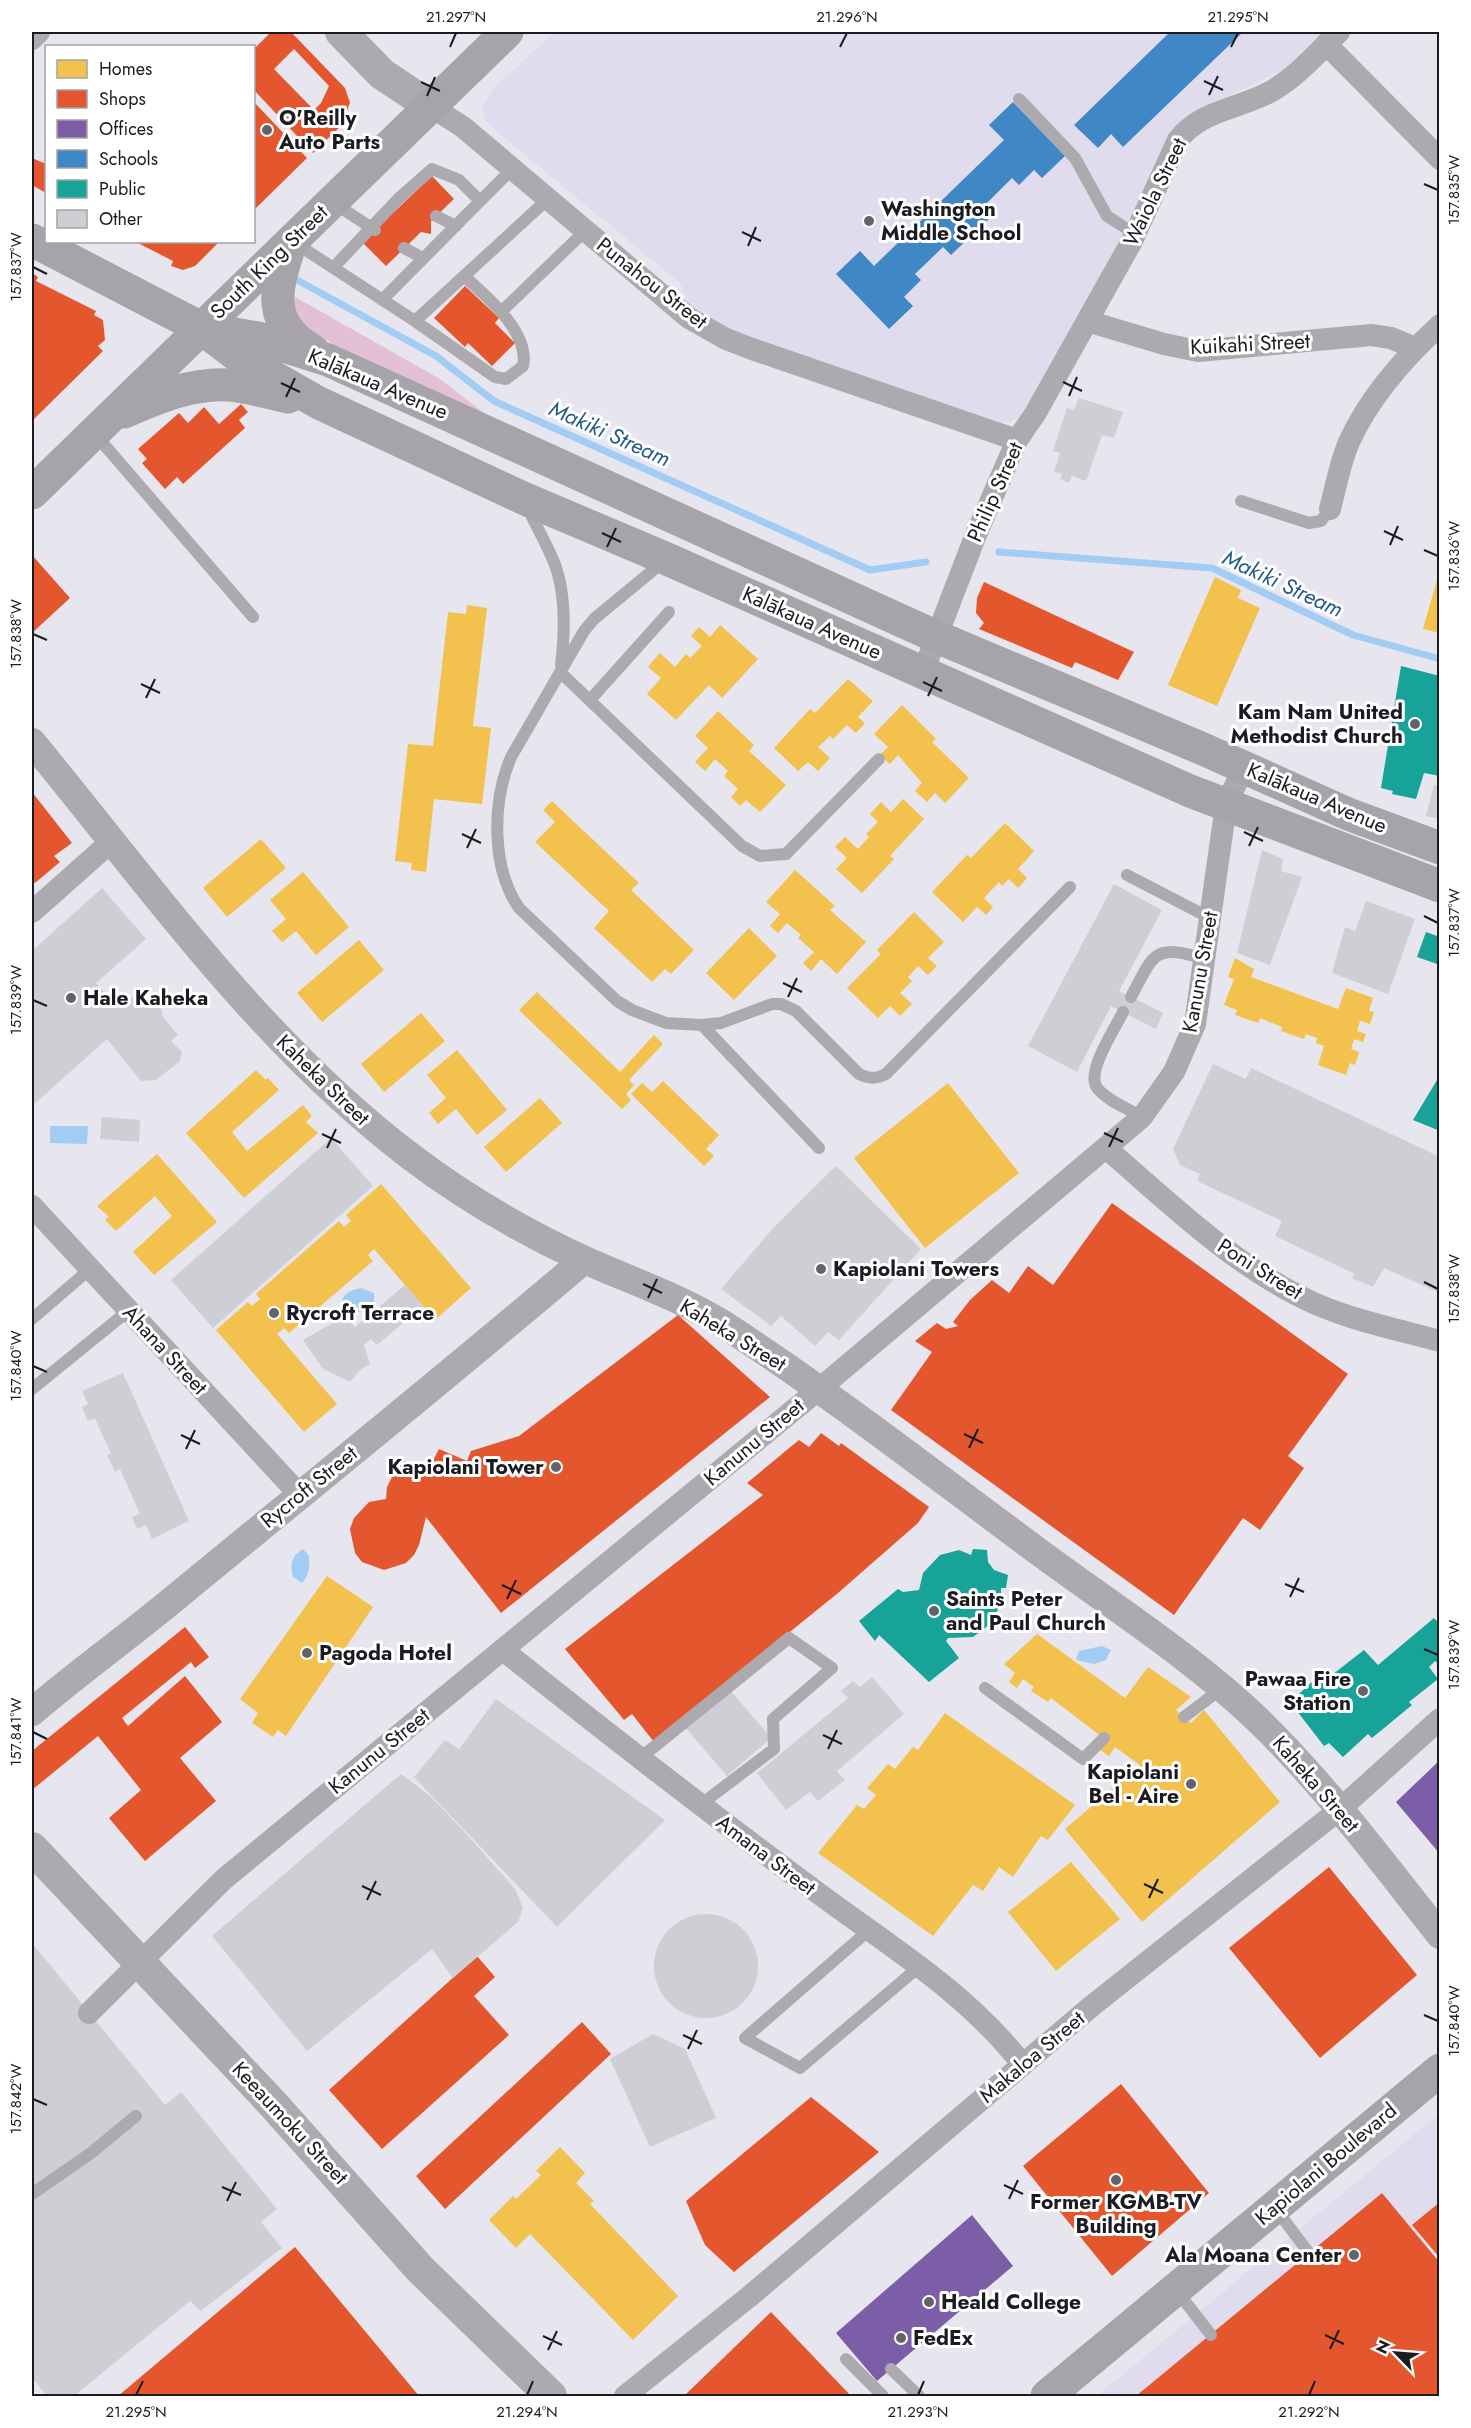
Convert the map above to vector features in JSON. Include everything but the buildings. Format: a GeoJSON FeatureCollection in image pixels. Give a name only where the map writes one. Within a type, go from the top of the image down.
{"type":"FeatureCollection","features":[{"type":"Feature","properties":{"kind":"main road","name":"Punahou Street"},"geometry":{"type":"LineString","coordinates":[[341,32],[382,74],[430,106]]}},
{"type":"Feature","properties":{"kind":"main road","name":"South King Street"},"geometry":{"type":"LineString","coordinates":[[32,493],[507,32]]}},
{"type":"Feature","properties":{"kind":"main road","name":"Kalākaua Avenue"},"geometry":{"type":"LineString","coordinates":[[32,240],[201,328],[243,360],[319,404],[523,498],[1226,805],[1440,886]]}},
{"type":"Feature","properties":{"kind":"main road"},"geometry":{"type":"LineString","coordinates":[[291,241],[277,292],[280,316],[297,339],[328,360]]}},
{"type":"Feature","properties":{"kind":"main road","name":"Kalākaua Avenue"},"geometry":{"type":"LineString","coordinates":[[201,328],[258,338],[328,360],[937,637],[1244,767],[1348,814],[1440,848]]}},
{"type":"Feature","properties":{"kind":"main road"},"geometry":{"type":"LineString","coordinates":[[100,425],[168,394],[199,386],[247,387],[319,404]]}},
{"type":"Feature","properties":{"kind":"main road","name":"Keeaumoku Street"},"geometry":{"type":"LineString","coordinates":[[32,1848],[139,1965],[272,2103],[420,2269],[551,2397]]}},
{"type":"Feature","properties":{"kind":"main road","name":"Kapiolani Boulevard"},"geometry":{"type":"LineString","coordinates":[[1047,2397],[1440,2070]]}},
{"type":"Feature","properties":{"kind":"street"},"geometry":{"type":"LineString","coordinates":[[32,39],[39,32]]}},
{"type":"Feature","properties":{"kind":"street"},"geometry":{"type":"LineString","coordinates":[[1333,38],[1440,159]]}},
{"type":"Feature","properties":{"kind":"street","name":"Waiola Street"},"geometry":{"type":"LineString","coordinates":[[1087,321],[1135,234],[1178,140],[1185,130],[1203,117],[1257,98],[1282,84],[1333,38]]}},
{"type":"Feature","properties":{"kind":"street","name":"Punahou Street"},"geometry":{"type":"LineString","coordinates":[[430,106],[463,127],[689,318],[726,339],[1017,440]]}},
{"type":"Feature","properties":{"kind":"street","name":"Philip Street"},"geometry":{"type":"LineString","coordinates":[[923,672],[1017,440],[1035,414],[1087,321]]}},
{"type":"Feature","properties":{"kind":"street","name":"Kuikahi Street"},"geometry":{"type":"LineString","coordinates":[[1087,321],[1164,344],[1198,351],[1371,335],[1391,338],[1414,348]]}},
{"type":"Feature","properties":{"kind":"street"},"geometry":{"type":"LineString","coordinates":[[1330,508],[1343,460],[1357,427],[1414,348],[1440,325]]}},
{"type":"Feature","properties":{"kind":"street","name":"Kaheka Street"},"geometry":{"type":"LineString","coordinates":[[32,742],[255,1013],[349,1106],[404,1152],[471,1200],[584,1260],[718,1321],[818,1390],[1221,1689],[1271,1734],[1339,1810],[1440,1935]]}},
{"type":"Feature","properties":{"kind":"street","name":"Kanunu Street"},"geometry":{"type":"LineString","coordinates":[[89,2013],[224,1879],[818,1390],[1107,1149],[1142,1117],[1174,1072],[1195,1024],[1226,805],[1244,767]]}},
{"type":"Feature","properties":{"kind":"street"},"geometry":{"type":"LineString","coordinates":[[32,912],[113,840]]}},
{"type":"Feature","properties":{"kind":"street","name":"Poni Street"},"geometry":{"type":"LineString","coordinates":[[1107,1149],[1210,1238],[1268,1278],[1317,1304],[1440,1341]]}},
{"type":"Feature","properties":{"kind":"street","name":"Ahana Street"},"geometry":{"type":"LineString","coordinates":[[32,1206],[299,1494]]}},
{"type":"Feature","properties":{"kind":"street","name":"Rycroft Street"},"geometry":{"type":"LineString","coordinates":[[32,1712],[180,1594],[299,1494],[415,1404],[584,1260]]}},
{"type":"Feature","properties":{"kind":"street","name":"Amana Street"},"geometry":{"type":"LineString","coordinates":[[503,1650],[639,1759],[868,1931],[920,1966],[980,2014],[1022,2064]]}},
{"type":"Feature","properties":{"kind":"street","name":"Makaloa Street"},"geometry":{"type":"LineString","coordinates":[[626,2397],[750,2296],[1022,2064],[1163,1948],[1339,1810],[1440,1719]]}},
{"type":"Feature","properties":{"kind":"lane"},"geometry":{"type":"LineString","coordinates":[[1019,99],[1075,158],[1107,216],[1135,234]]}},
{"type":"Feature","properties":{"kind":"lane"},"geometry":{"type":"LineString","coordinates":[[333,268],[432,169],[459,180],[480,201]]}},
{"type":"Feature","properties":{"kind":"lane"},"geometry":{"type":"LineString","coordinates":[[382,300],[512,169]]}},
{"type":"Feature","properties":{"kind":"lane"},"geometry":{"type":"LineString","coordinates":[[415,321],[548,199]]}},
{"type":"Feature","properties":{"kind":"lane"},"geometry":{"type":"LineString","coordinates":[[331,202],[373,228]]}},
{"type":"Feature","properties":{"kind":"lane"},"geometry":{"type":"LineString","coordinates":[[436,216],[456,226]]}},
{"type":"Feature","properties":{"kind":"lane"},"geometry":{"type":"LineString","coordinates":[[502,310],[585,231]]}},
{"type":"Feature","properties":{"kind":"lane"},"geometry":{"type":"LineString","coordinates":[[291,241],[495,376],[506,379],[523,366],[524,351],[502,310],[464,276]]}},
{"type":"Feature","properties":{"kind":"lane"},"geometry":{"type":"LineString","coordinates":[[404,248],[423,258]]}},
{"type":"Feature","properties":{"kind":"lane"},"geometry":{"type":"LineString","coordinates":[[100,425],[254,617]]}},
{"type":"Feature","properties":{"kind":"lane"},"geometry":{"type":"LineString","coordinates":[[523,498],[555,564],[560,589],[563,644],[560,672]]}},
{"type":"Feature","properties":{"kind":"lane"},"geometry":{"type":"LineString","coordinates":[[1241,501],[1309,524],[1321,522],[1330,508]]}},
{"type":"Feature","properties":{"kind":"lane"},"geometry":{"type":"LineString","coordinates":[[666,559],[594,619],[575,644],[511,757],[503,778],[497,843],[505,885],[519,908],[617,1001],[649,1018],[684,1025],[702,1025],[739,1018],[772,1004],[789,1006],[859,1074],[871,1078],[879,1077],[886,1074],[1071,887]]}},
{"type":"Feature","properties":{"kind":"lane"},"geometry":{"type":"LineString","coordinates":[[590,700],[669,612]]}},
{"type":"Feature","properties":{"kind":"lane"},"geometry":{"type":"LineString","coordinates":[[560,672],[742,846],[760,856],[786,854],[879,759]]}},
{"type":"Feature","properties":{"kind":"lane"},"geometry":{"type":"LineString","coordinates":[[1127,875],[1210,918]]}},
{"type":"Feature","properties":{"kind":"lane"},"geometry":{"type":"LineString","coordinates":[[1131,997],[1151,960],[1162,952],[1179,951],[1205,959]]}},
{"type":"Feature","properties":{"kind":"lane"},"geometry":{"type":"LineString","coordinates":[[1123,1012],[1094,1069],[1093,1081],[1099,1090],[1142,1117]]}},
{"type":"Feature","properties":{"kind":"lane"},"geometry":{"type":"LineString","coordinates":[[702,1025],[819,1148]]}},
{"type":"Feature","properties":{"kind":"lane"},"geometry":{"type":"LineString","coordinates":[[32,1319],[90,1269]]}},
{"type":"Feature","properties":{"kind":"lane"},"geometry":{"type":"LineString","coordinates":[[32,1389],[128,1311]]}},
{"type":"Feature","properties":{"kind":"lane"},"geometry":{"type":"LineString","coordinates":[[639,1759],[789,1638],[832,1668],[773,1719],[774,1749],[700,1805]]}},
{"type":"Feature","properties":{"kind":"lane"},"geometry":{"type":"LineString","coordinates":[[985,1688],[1083,1759],[1104,1738]]}},
{"type":"Feature","properties":{"kind":"lane"},"geometry":{"type":"LineString","coordinates":[[1184,1717],[1221,1689]]}},
{"type":"Feature","properties":{"kind":"lane"},"geometry":{"type":"LineString","coordinates":[[868,1931],[745,2038],[800,2068],[920,1966]]}},
{"type":"Feature","properties":{"kind":"lane"},"geometry":{"type":"LineString","coordinates":[[32,2194],[91,2153],[136,2116]]}},
{"type":"Feature","properties":{"kind":"lane"},"geometry":{"type":"LineString","coordinates":[[1274,2207],[1309,2253]]}},
{"type":"Feature","properties":{"kind":"lane"},"geometry":{"type":"LineString","coordinates":[[1176,2289],[1211,2335]]}},
{"type":"Feature","properties":{"kind":"lane"},"geometry":{"type":"LineString","coordinates":[[846,2359],[883,2397]]}},
{"type":"Feature","properties":{"kind":"lane"},"geometry":{"type":"LineString","coordinates":[[891,2369],[919,2397]]}},
{"type":"Feature","properties":{"kind":"shaded area","name":"Washington Middle School"},"geometry":{"type":"Polygon","coordinates":[[[554,32],[1326,32],[1282,70],[1199,110],[1139,207],[1025,413],[1003,423],[750,340],[692,310],[680,283],[490,126],[484,118],[482,108],[491,91],[554,32]]]}},
{"type":"Feature","properties":{"kind":"shaded area"},"geometry":{"type":"Polygon","coordinates":[[[290,294],[440,379],[503,428],[393,379],[305,328],[296,320],[290,294]]]}},
{"type":"Feature","properties":{"kind":"shaded area","name":"Ala Moana Center"},"geometry":{"type":"Polygon","coordinates":[[[1439,2114],[1439,2396],[1097,2396],[1439,2114]]]}},
{"type":"Feature","properties":{"kind":"water"},"geometry":{"type":"Polygon","coordinates":[[[50,1126],[88,1126],[87,1144],[50,1143],[50,1126]]]}},
{"type":"Feature","properties":{"kind":"water"},"geometry":{"type":"Polygon","coordinates":[[[361,1288],[374,1293],[374,1304],[360,1312],[348,1310],[342,1302],[345,1296],[361,1288]]]}},
{"type":"Feature","properties":{"kind":"water"},"geometry":{"type":"Polygon","coordinates":[[[303,1549],[309,1556],[309,1563],[308,1574],[302,1583],[293,1577],[292,1565],[296,1555],[303,1549]]]}},
{"type":"Feature","properties":{"kind":"water"},"geometry":{"type":"Polygon","coordinates":[[[1102,1646],[1111,1650],[1106,1660],[1094,1664],[1076,1660],[1079,1651],[1102,1646]]]}},
{"type":"Feature","properties":{"kind":"waterway","name":"Makiki Stream"},"geometry":{"type":"LineString","coordinates":[[297,280],[436,356],[494,401],[870,570],[926,562]]}},
{"type":"Feature","properties":{"kind":"waterway","name":"Makiki Stream"},"geometry":{"type":"LineString","coordinates":[[999,552],[1212,568],[1353,635],[1440,659]]}},
{"type":"Feature","properties":{"kind":"place","name":"O'Reilly Auto Parts"},"geometry":{"type":"Point","coordinates":[267,130]}},
{"type":"Feature","properties":{"kind":"place","name":"Washington Middle School"},"geometry":{"type":"Point","coordinates":[869,221]}},
{"type":"Feature","properties":{"kind":"place","name":"Kam Nam United Methodist Church"},"geometry":{"type":"Point","coordinates":[1415,724]}},
{"type":"Feature","properties":{"kind":"place","name":"Hale Kaheka"},"geometry":{"type":"Point","coordinates":[71,998]}},
{"type":"Feature","properties":{"kind":"place","name":"Kapiolani Towers"},"geometry":{"type":"Point","coordinates":[821,1269]}},
{"type":"Feature","properties":{"kind":"place","name":"Rycroft Terrace"},"geometry":{"type":"Point","coordinates":[274,1313]}},
{"type":"Feature","properties":{"kind":"place","name":"Kapiolani Tower"},"geometry":{"type":"Point","coordinates":[556,1467]}},
{"type":"Feature","properties":{"kind":"place","name":"Saints Peter and Paul Church"},"geometry":{"type":"Point","coordinates":[934,1611]}},
{"type":"Feature","properties":{"kind":"place","name":"Pagoda Hotel"},"geometry":{"type":"Point","coordinates":[307,1653]}},
{"type":"Feature","properties":{"kind":"place","name":"Pawaa Fire Station"},"geometry":{"type":"Point","coordinates":[1363,1691]}},
{"type":"Feature","properties":{"kind":"place","name":"Kapiolani Bel - Aire"},"geometry":{"type":"Point","coordinates":[1191,1784]}},
{"type":"Feature","properties":{"kind":"place","name":"Former KGMB-TV Building"},"geometry":{"type":"Point","coordinates":[1116,2180]}},
{"type":"Feature","properties":{"kind":"place","name":"Ala Moana Center"},"geometry":{"type":"Point","coordinates":[1354,2255]}},
{"type":"Feature","properties":{"kind":"place","name":"Heald College"},"geometry":{"type":"Point","coordinates":[929,2302]}},
{"type":"Feature","properties":{"kind":"place","name":"FedEx"},"geometry":{"type":"Point","coordinates":[901,2338]}}]}
